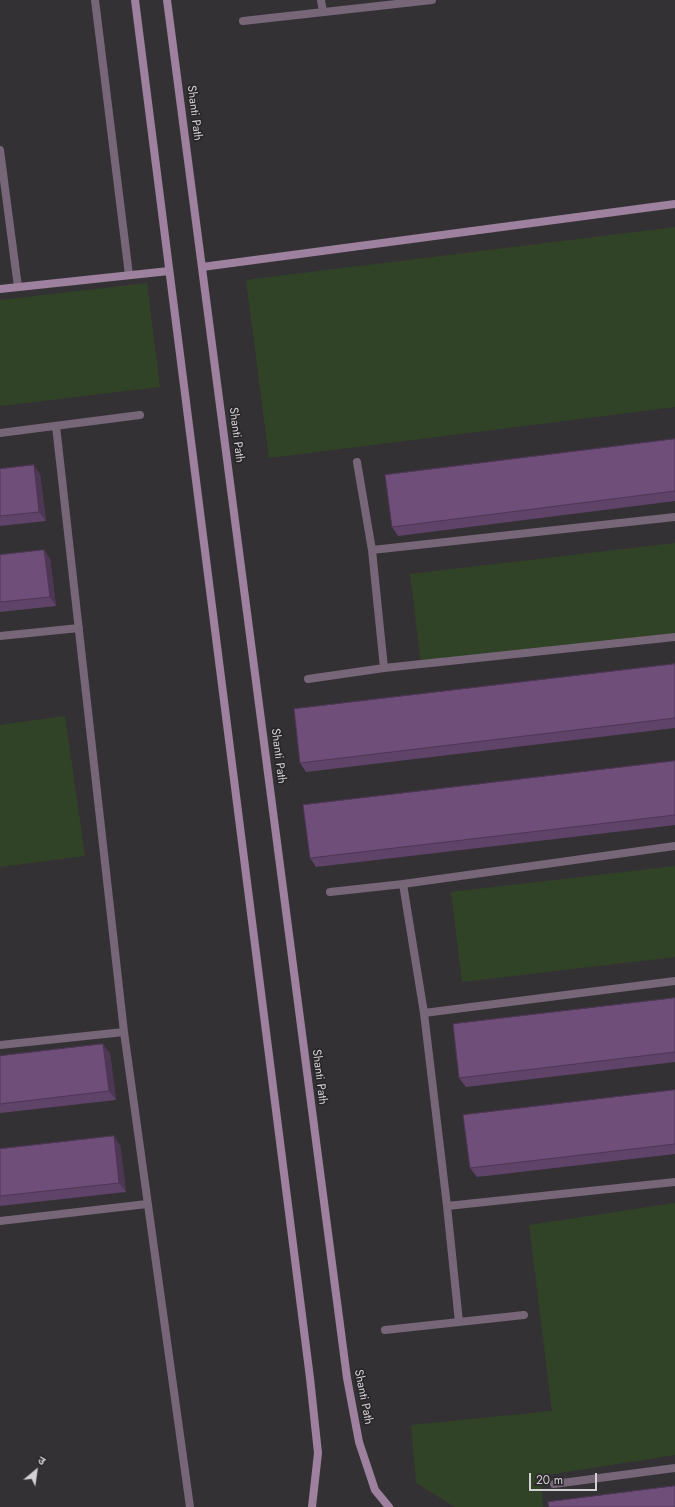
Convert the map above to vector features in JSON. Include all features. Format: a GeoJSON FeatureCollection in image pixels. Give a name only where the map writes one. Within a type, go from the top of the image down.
{"type":"FeatureCollection","features":[{"type":"Feature","properties":{"kind":"main road"},"geometry":{"type":"LineString","coordinates":[[135,0],[310,1378],[318,1453],[312,1507]]}},
{"type":"Feature","properties":{"kind":"main road","name":"Shanti Path"},"geometry":{"type":"LineString","coordinates":[[167,0],[346,1378],[359,1442],[375,1490],[389,1507]]}},
{"type":"Feature","properties":{"kind":"main road"},"geometry":{"type":"LineString","coordinates":[[202,268],[675,204]]}},
{"type":"Feature","properties":{"kind":"main road"},"geometry":{"type":"LineString","coordinates":[[0,288],[169,271]]}},
{"type":"Feature","properties":{"kind":"street"},"geometry":{"type":"LineString","coordinates":[[95,0],[129,275]]}},
{"type":"Feature","properties":{"kind":"street"},"geometry":{"type":"LineString","coordinates":[[321,0],[323,12]]}},
{"type":"Feature","properties":{"kind":"street"},"geometry":{"type":"LineString","coordinates":[[243,21],[432,0]]}},
{"type":"Feature","properties":{"kind":"street"},"geometry":{"type":"LineString","coordinates":[[0,150],[18,287]]}},
{"type":"Feature","properties":{"kind":"street"},"geometry":{"type":"LineString","coordinates":[[0,433],[140,415]]}},
{"type":"Feature","properties":{"kind":"street"},"geometry":{"type":"LineString","coordinates":[[56,426],[124,1032],[190,1507]]}},
{"type":"Feature","properties":{"kind":"street"},"geometry":{"type":"LineString","coordinates":[[357,462],[372,550],[384,668]]}},
{"type":"Feature","properties":{"kind":"street"},"geometry":{"type":"LineString","coordinates":[[372,550],[675,518]]}},
{"type":"Feature","properties":{"kind":"street"},"geometry":{"type":"LineString","coordinates":[[0,636],[79,628]]}},
{"type":"Feature","properties":{"kind":"street"},"geometry":{"type":"LineString","coordinates":[[308,679],[384,668],[675,637]]}},
{"type":"Feature","properties":{"kind":"street"},"geometry":{"type":"LineString","coordinates":[[330,892],[403,884],[675,846]]}},
{"type":"Feature","properties":{"kind":"street"},"geometry":{"type":"LineString","coordinates":[[403,884],[424,1013],[447,1206],[458,1322]]}},
{"type":"Feature","properties":{"kind":"street"},"geometry":{"type":"LineString","coordinates":[[424,1013],[675,981]]}},
{"type":"Feature","properties":{"kind":"street"},"geometry":{"type":"LineString","coordinates":[[0,1045],[124,1032]]}},
{"type":"Feature","properties":{"kind":"street"},"geometry":{"type":"LineString","coordinates":[[447,1206],[675,1182]]}},
{"type":"Feature","properties":{"kind":"street"},"geometry":{"type":"LineString","coordinates":[[0,1221],[147,1204]]}},
{"type":"Feature","properties":{"kind":"street"},"geometry":{"type":"LineString","coordinates":[[385,1330],[524,1315]]}},
{"type":"Feature","properties":{"kind":"street"},"geometry":{"type":"LineString","coordinates":[[554,1484],[675,1468]]}},
{"type":"Feature","properties":{"kind":"green space"},"geometry":{"type":"Polygon","coordinates":[[[675,227],[675,407],[269,458],[246,280],[675,227]]]}},
{"type":"Feature","properties":{"kind":"green space"},"geometry":{"type":"Polygon","coordinates":[[[147,283],[160,387],[0,406],[0,300],[147,283]]]}},
{"type":"Feature","properties":{"kind":"green space"},"geometry":{"type":"Polygon","coordinates":[[[675,543],[675,635],[421,664],[410,574],[675,543]]]}},
{"type":"Feature","properties":{"kind":"green space"},"geometry":{"type":"Polygon","coordinates":[[[65,716],[85,856],[0,867],[0,725],[65,716]]]}},
{"type":"Feature","properties":{"kind":"green space"},"geometry":{"type":"Polygon","coordinates":[[[675,866],[675,957],[462,982],[451,892],[675,866]]]}},
{"type":"Feature","properties":{"kind":"green space"},"geometry":{"type":"Polygon","coordinates":[[[675,1203],[675,1455],[541,1476],[543,1507],[455,1507],[416,1483],[411,1425],[552,1411],[529,1225],[675,1203]]]}},
{"type":"Feature","properties":{"kind":"building"},"geometry":{"type":"Polygon","coordinates":[[[675,439],[675,491],[392,527],[385,475],[675,439]]]}},
{"type":"Feature","properties":{"kind":"building"},"geometry":{"type":"Polygon","coordinates":[[[34,465],[39,512],[0,516],[0,469],[34,465]]]}},
{"type":"Feature","properties":{"kind":"building"},"geometry":{"type":"Polygon","coordinates":[[[44,550],[50,597],[0,602],[0,555],[44,550]]]}},
{"type":"Feature","properties":{"kind":"building"},"geometry":{"type":"Polygon","coordinates":[[[675,664],[675,718],[300,763],[294,709],[675,664]]]}},
{"type":"Feature","properties":{"kind":"building"},"geometry":{"type":"Polygon","coordinates":[[[675,761],[675,815],[310,858],[303,805],[675,761]]]}},
{"type":"Feature","properties":{"kind":"building"},"geometry":{"type":"Polygon","coordinates":[[[675,998],[675,1052],[459,1078],[453,1024],[675,998]]]}},
{"type":"Feature","properties":{"kind":"building"},"geometry":{"type":"Polygon","coordinates":[[[103,1044],[109,1091],[0,1104],[0,1056],[103,1044]]]}},
{"type":"Feature","properties":{"kind":"building"},"geometry":{"type":"Polygon","coordinates":[[[675,1090],[675,1144],[470,1168],[463,1115],[675,1090]]]}},
{"type":"Feature","properties":{"kind":"building"},"geometry":{"type":"Polygon","coordinates":[[[114,1136],[119,1183],[0,1196],[0,1149],[114,1136]]]}},
{"type":"Feature","properties":{"kind":"building"},"geometry":{"type":"Polygon","coordinates":[[[675,1486],[675,1507],[549,1507],[548,1502],[675,1486]]]}}]}
